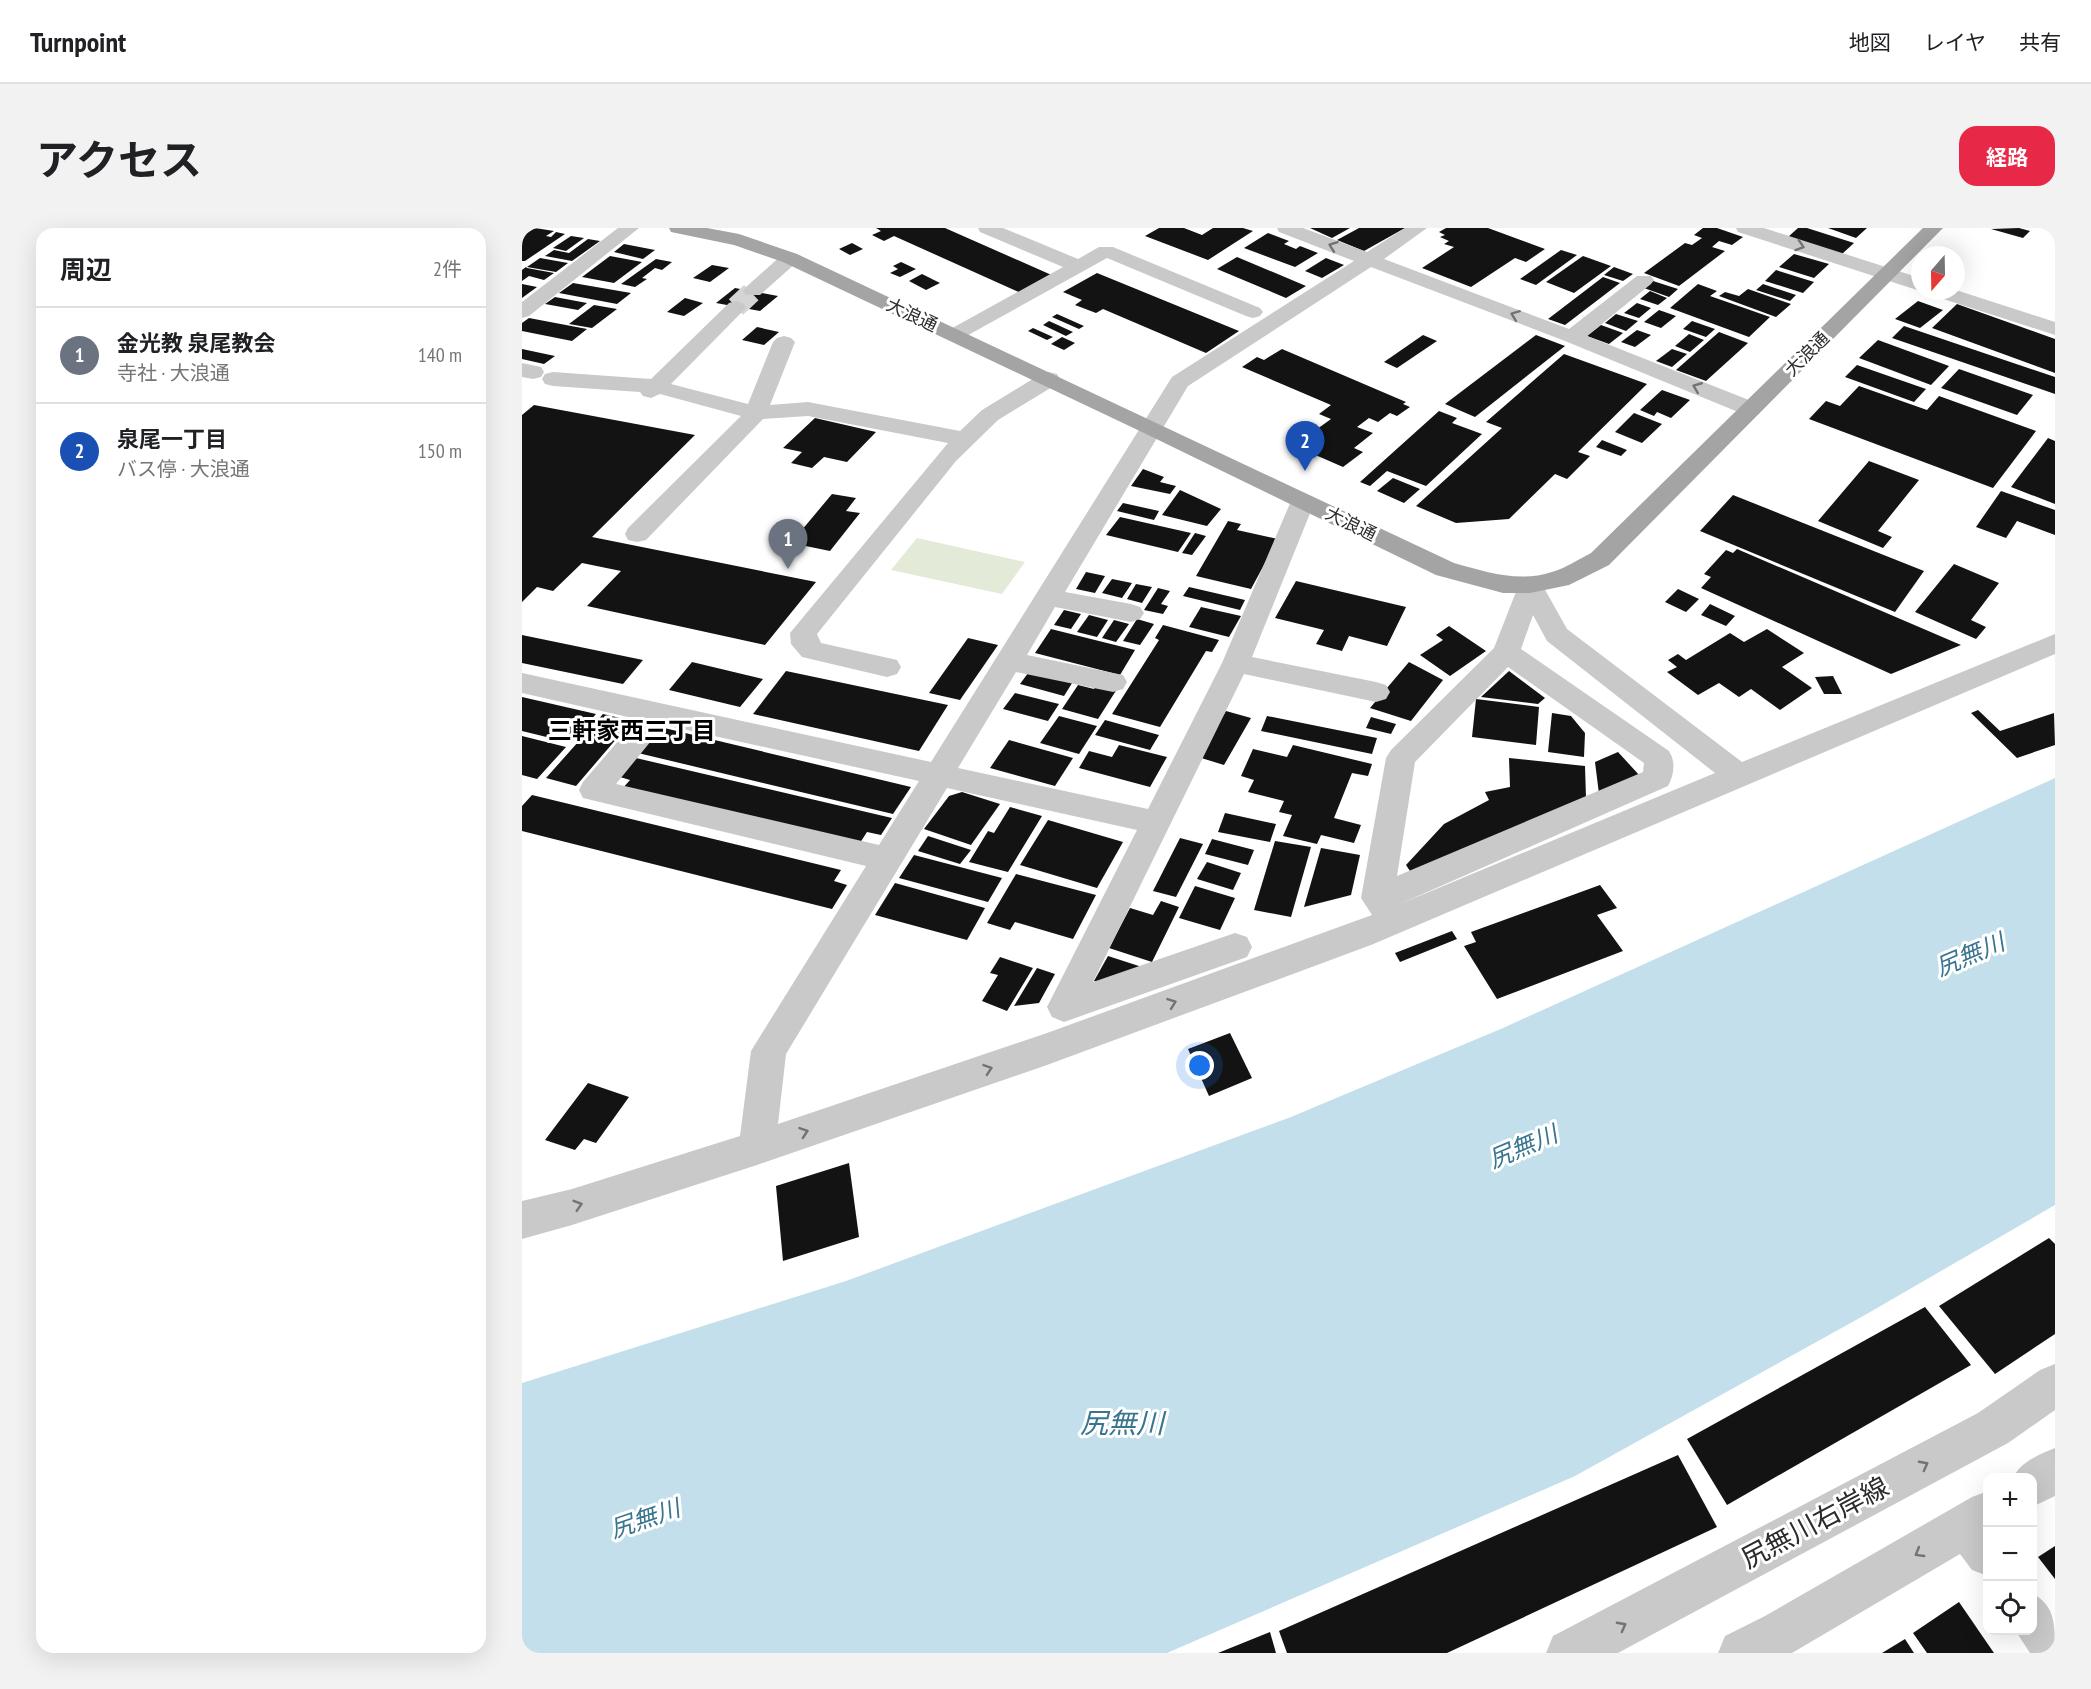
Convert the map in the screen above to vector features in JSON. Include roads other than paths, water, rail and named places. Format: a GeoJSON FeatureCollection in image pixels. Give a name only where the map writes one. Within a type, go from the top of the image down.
{"type":"FeatureCollection","features":[{"type":"Feature","properties":{"kind":"main road","name":"大浪通"},"geometry":{"type":"LineString","coordinates":[[678,228],[740,240],[790,258],[1445,569],[1503,585],[1530,585],[1560,579],[1600,559],[1934,228]]}},
{"type":"Feature","properties":{"kind":"street"},"geometry":{"type":"LineString","coordinates":[[524,309],[630,228]]}},
{"type":"Feature","properties":{"kind":"street"},"geometry":{"type":"LineString","coordinates":[[987,228],[1078,266]]}},
{"type":"Feature","properties":{"kind":"street"},"geometry":{"type":"LineString","coordinates":[[1286,228],[1572,337],[1751,409]]}},
{"type":"Feature","properties":{"kind":"street"},"geometry":{"type":"LineString","coordinates":[[757,1148],[769,1051],[1180,382],[1418,228]]}},
{"type":"Feature","properties":{"kind":"street"},"geometry":{"type":"LineString","coordinates":[[1758,230],[1911,282]]}},
{"type":"Feature","properties":{"kind":"street"},"geometry":{"type":"LineString","coordinates":[[954,334],[1106,251],[1253,312]]}},
{"type":"Feature","properties":{"kind":"street"},"geometry":{"type":"LineString","coordinates":[[753,291],[790,258]]}},
{"type":"Feature","properties":{"kind":"street"},"geometry":{"type":"LineString","coordinates":[[1572,337],[1644,280]]}},
{"type":"Feature","properties":{"kind":"street"},"geometry":{"type":"LineString","coordinates":[[1965,300],[2055,329]]}},
{"type":"Feature","properties":{"kind":"street"},"geometry":{"type":"LineString","coordinates":[[653,389],[736,307]]}},
{"type":"Feature","properties":{"kind":"street"},"geometry":{"type":"LineString","coordinates":[[637,534],[756,413],[784,342]]}},
{"type":"Feature","properties":{"kind":"street"},"geometry":{"type":"LineString","coordinates":[[536,374],[653,389],[756,413],[808,409],[965,439]]}},
{"type":"Feature","properties":{"kind":"street"},"geometry":{"type":"LineString","coordinates":[[887,667],[812,650],[805,644],[803,633],[948,456],[990,415],[1049,379]]}},
{"type":"Feature","properties":{"kind":"street"},"geometry":{"type":"LineString","coordinates":[[1235,947],[1064,1007],[1236,663],[1303,501]]}},
{"type":"Feature","properties":{"kind":"street"},"geometry":{"type":"LineString","coordinates":[[1386,910],[1401,758],[1506,652],[1530,585]]}},
{"type":"Feature","properties":{"kind":"street"},"geometry":{"type":"LineString","coordinates":[[1530,585],[1557,635],[1740,777]]}},
{"type":"Feature","properties":{"kind":"street"},"geometry":{"type":"LineString","coordinates":[[1048,597],[1131,613]]}},
{"type":"Feature","properties":{"kind":"street"},"geometry":{"type":"LineString","coordinates":[[522,1220],[572,1207],[757,1148],[1047,1049],[1386,910],[1740,777],[2055,643]]}},
{"type":"Feature","properties":{"kind":"street"},"geometry":{"type":"LineString","coordinates":[[1386,910],[1657,778],[1659,759],[1506,652]]}},
{"type":"Feature","properties":{"kind":"street"},"geometry":{"type":"LineString","coordinates":[[1009,661],[1113,682]]}},
{"type":"Feature","properties":{"kind":"street"},"geometry":{"type":"LineString","coordinates":[[1236,663],[1376,692]]}},
{"type":"Feature","properties":{"kind":"street"},"geometry":{"type":"LineString","coordinates":[[522,682],[1157,823]]}},
{"type":"Feature","properties":{"kind":"street"},"geometry":{"type":"LineString","coordinates":[[658,713],[594,790],[888,859]]}},
{"type":"Feature","properties":{"kind":"street","name":"尻無川右岸線"},"geometry":{"type":"LineString","coordinates":[[1570,1653],[1994,1428],[2055,1385]]}},
{"type":"Feature","properties":{"kind":"street"},"geometry":{"type":"LineString","coordinates":[[2037,1482],[2055,1470]]}},
{"type":"Feature","properties":{"kind":"street"},"geometry":{"type":"LineString","coordinates":[[1742,1653],[1981,1531]]}},
{"type":"Feature","properties":{"kind":"street"},"geometry":{"type":"LineString","coordinates":[[2037,1623],[2055,1648]]}},
{"type":"Feature","properties":{"kind":"water","name":"尻無川"},"geometry":{"type":"Polygon","coordinates":[[[2055,778],[2055,1205],[1865,1315],[1575,1476],[1167,1653],[522,1653],[522,1383],[846,1281],[1291,1117],[1503,1028],[2055,778]]]}},
{"type":"Feature","properties":{"kind":"tunnel"},"geometry":{"type":"LineString","coordinates":[[736,307],[753,291]]}},
{"type":"Feature","properties":{"kind":"place","name":"泉尾一丁目"},"geometry":{"type":"Point","coordinates":[1305,471]}},
{"type":"Feature","properties":{"kind":"place","name":"金光教 泉尾教会"},"geometry":{"type":"Point","coordinates":[788,569]}},
{"type":"Feature","properties":{"kind":"district","name":"三軒家西三丁目"},"geometry":{"type":"Point","coordinates":[632,731]}}]}
